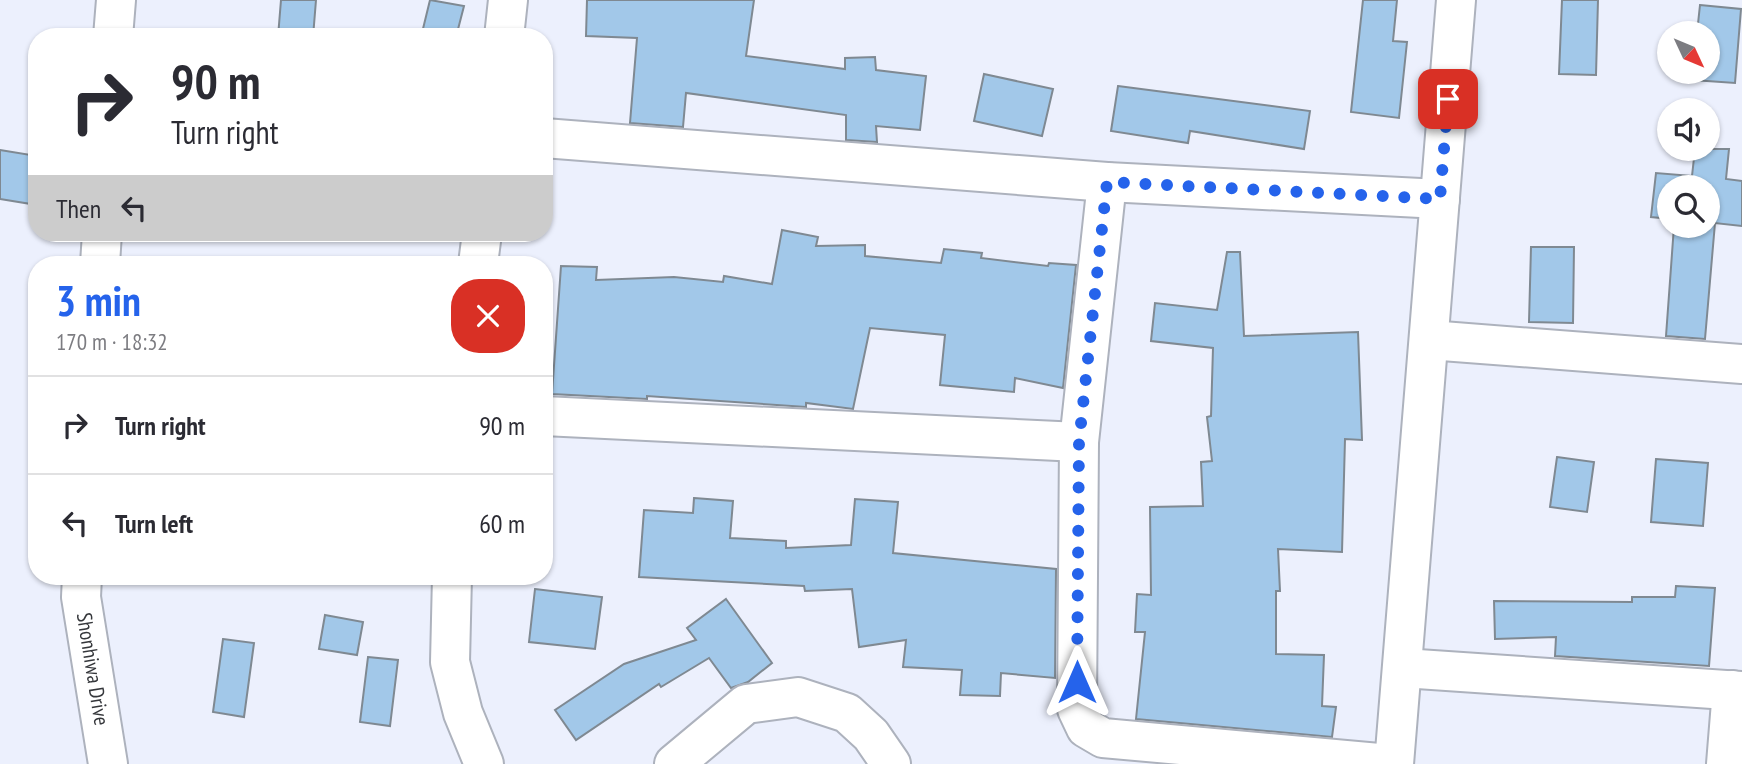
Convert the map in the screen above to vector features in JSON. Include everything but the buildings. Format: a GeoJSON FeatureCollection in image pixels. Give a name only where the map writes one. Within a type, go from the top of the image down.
{"type":"FeatureCollection","features":[{"type":"Feature","properties":{"kind":"street"},"geometry":{"type":"LineString","coordinates":[[114,28],[116,0]]}},
{"type":"Feature","properties":{"kind":"street"},"geometry":{"type":"LineString","coordinates":[[505,28],[508,0]]}},
{"type":"Feature","properties":{"kind":"street"},"geometry":{"type":"LineString","coordinates":[[1107,182],[1079,442],[1077,709],[1086,728],[1103,738],[1392,764],[1403,668],[1456,0]]}},
{"type":"Feature","properties":{"kind":"street"},"geometry":{"type":"LineString","coordinates":[[553,139],[1107,182],[1440,199]]}},
{"type":"Feature","properties":{"kind":"street"},"geometry":{"type":"LineString","coordinates":[[1429,340],[1742,364]]}},
{"type":"Feature","properties":{"kind":"street"},"geometry":{"type":"LineString","coordinates":[[553,416],[1079,442]]}},
{"type":"Feature","properties":{"kind":"street","name":"Shonhiwa Drive"},"geometry":{"type":"LineString","coordinates":[[82,585],[81,597],[108,764]]}},
{"type":"Feature","properties":{"kind":"street"},"geometry":{"type":"LineString","coordinates":[[452,585],[450,662],[463,713],[484,764]]}},
{"type":"Feature","properties":{"kind":"street"},"geometry":{"type":"LineString","coordinates":[[1403,668],[1737,691],[1726,764]]}},
{"type":"Feature","properties":{"kind":"street"},"geometry":{"type":"LineString","coordinates":[[674,764],[746,704],[798,697],[847,713],[871,735],[891,764]]}},
{"type":"Feature","properties":{"kind":"route"},"geometry":{"type":"LineString","coordinates":[[1077,682],[1079,442],[1107,182],[1440,199],[1448,99]]}}]}
